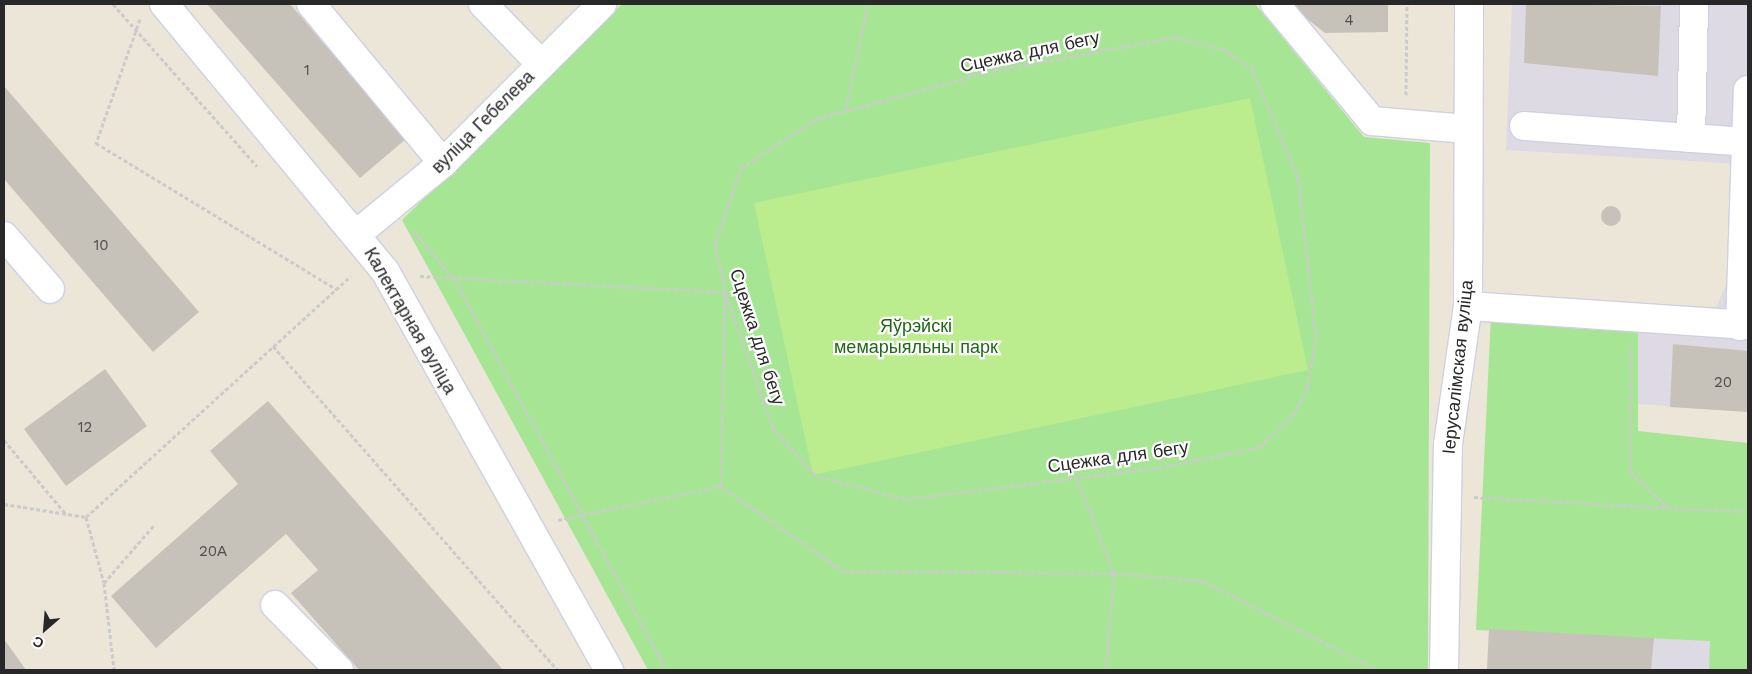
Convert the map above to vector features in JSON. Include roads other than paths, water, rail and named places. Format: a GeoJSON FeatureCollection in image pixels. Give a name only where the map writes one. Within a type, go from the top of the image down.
{"type":"FeatureCollection","features":[{"type":"Feature","properties":{"kind":"street","name":"Калектарная вуліца"},"geometry":{"type":"LineString","coordinates":[[164,4],[358,234],[386,271],[525,526],[609,670]]}},
{"type":"Feature","properties":{"kind":"street"},"geometry":{"type":"LineString","coordinates":[[311,4],[443,163]]}},
{"type":"Feature","properties":{"kind":"street"},"geometry":{"type":"LineString","coordinates":[[483,4],[541,64]]}},
{"type":"Feature","properties":{"kind":"street","name":"вуліца Гебелева"},"geometry":{"type":"LineString","coordinates":[[358,234],[443,163],[602,4]]}},
{"type":"Feature","properties":{"kind":"street"},"geometry":{"type":"LineString","coordinates":[[1275,4],[1372,121],[1467,129]]}},
{"type":"Feature","properties":{"kind":"street","name":"Іерусалімская вуліца"},"geometry":{"type":"LineString","coordinates":[[1444,670],[1448,444],[1468,306],[1467,129],[1469,4]]}},
{"type":"Feature","properties":{"kind":"street"},"geometry":{"type":"LineString","coordinates":[[1691,138],[1694,4]]}},
{"type":"Feature","properties":{"kind":"street"},"geometry":{"type":"LineString","coordinates":[[1468,306],[1630,319],[1744,325],[1745,142],[1748,90]]}},
{"type":"Feature","properties":{"kind":"street"},"geometry":{"type":"LineString","coordinates":[[1524,126],[1745,142]]}},
{"type":"Feature","properties":{"kind":"street"},"geometry":{"type":"LineString","coordinates":[[4,236],[50,289]]}},
{"type":"Feature","properties":{"kind":"street"},"geometry":{"type":"LineString","coordinates":[[275,605],[339,670]]}},
{"type":"Feature","properties":{"kind":"park label","name":"Яўрэйскі мемарыяльны парк"},"geometry":{"type":"Point","coordinates":[916,337]}}]}
